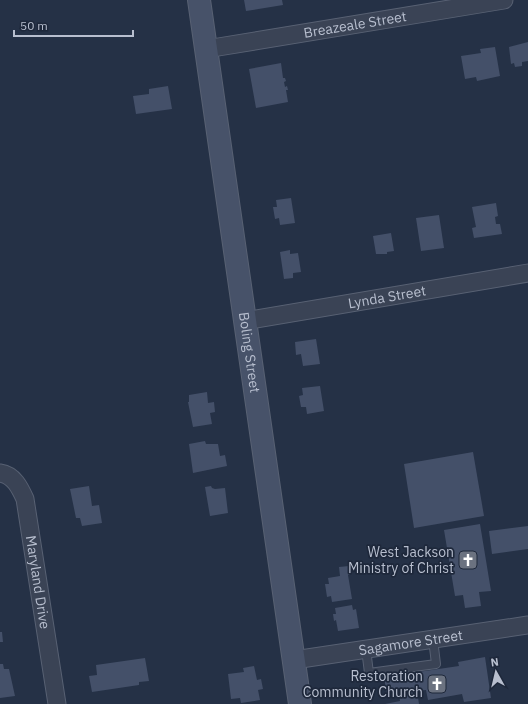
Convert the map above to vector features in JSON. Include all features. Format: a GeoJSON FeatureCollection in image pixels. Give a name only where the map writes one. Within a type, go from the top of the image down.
{"type":"FeatureCollection","features":[{"type":"Feature","properties":{"kind":"street","name":"Boling Street"},"geometry":{"type":"LineString","coordinates":[[199,0],[300,704]]}},
{"type":"Feature","properties":{"kind":"street","name":"Breazeale Street"},"geometry":{"type":"LineString","coordinates":[[206,50],[504,0]]}},
{"type":"Feature","properties":{"kind":"street","name":"Lynda Street"},"geometry":{"type":"LineString","coordinates":[[245,320],[528,273]]}},
{"type":"Feature","properties":{"kind":"street","name":"Maryland Drive"},"geometry":{"type":"LineString","coordinates":[[0,473],[5,474],[18,483],[26,499],[57,704]]}},
{"type":"Feature","properties":{"kind":"street","name":"Sagamore Street"},"geometry":{"type":"LineString","coordinates":[[294,660],[528,625]]}},
{"type":"Feature","properties":{"kind":"lane"},"geometry":{"type":"LineString","coordinates":[[366,649],[369,673],[436,664],[433,639]]}},
{"type":"Feature","properties":{"kind":"building"},"geometry":{"type":"Polygon","coordinates":[[[244,0],[282,0],[283,5],[246,11],[244,0]]]}},
{"type":"Feature","properties":{"kind":"building"},"geometry":{"type":"Polygon","coordinates":[[[528,42],[528,61],[522,62],[522,66],[515,67],[514,63],[511,64],[509,47],[528,42]]]}},
{"type":"Feature","properties":{"kind":"building"},"geometry":{"type":"Polygon","coordinates":[[[495,47],[500,76],[477,81],[476,77],[465,79],[461,56],[481,53],[480,49],[495,47]]]}},
{"type":"Feature","properties":{"kind":"building"},"geometry":{"type":"Polygon","coordinates":[[[281,63],[283,78],[285,78],[286,81],[284,82],[285,87],[287,86],[288,90],[286,90],[288,102],[256,108],[249,69],[281,63]]]}},
{"type":"Feature","properties":{"kind":"building"},"geometry":{"type":"Polygon","coordinates":[[[168,86],[172,109],[136,114],[133,96],[149,94],[149,89],[168,86]]]}},
{"type":"Feature","properties":{"kind":"building"},"geometry":{"type":"Polygon","coordinates":[[[291,198],[295,223],[280,225],[279,218],[275,219],[273,207],[277,207],[276,200],[291,198]]]}},
{"type":"Feature","properties":{"kind":"building"},"geometry":{"type":"Polygon","coordinates":[[[496,203],[498,216],[495,217],[496,224],[500,224],[502,234],[474,238],[472,228],[476,227],[472,207],[496,203]]]}},
{"type":"Feature","properties":{"kind":"building"},"geometry":{"type":"Polygon","coordinates":[[[439,215],[444,248],[421,251],[416,218],[439,215]]]}},
{"type":"Feature","properties":{"kind":"building"},"geometry":{"type":"Polygon","coordinates":[[[391,233],[394,251],[387,252],[387,254],[376,254],[373,236],[391,233]]]}},
{"type":"Feature","properties":{"kind":"building"},"geometry":{"type":"Polygon","coordinates":[[[290,250],[290,254],[298,253],[301,272],[293,273],[293,278],[284,279],[280,252],[290,250]]]}},
{"type":"Feature","properties":{"kind":"building"},"geometry":{"type":"Polygon","coordinates":[[[316,339],[320,364],[303,366],[301,354],[296,355],[295,342],[316,339]]]}},
{"type":"Feature","properties":{"kind":"building"},"geometry":{"type":"Polygon","coordinates":[[[320,386],[324,411],[307,414],[306,407],[301,407],[299,396],[303,395],[302,388],[320,386]]]}},
{"type":"Feature","properties":{"kind":"building"},"geometry":{"type":"Polygon","coordinates":[[[207,392],[208,403],[214,402],[215,412],[210,413],[212,424],[193,427],[188,402],[189,395],[207,392]]]}},
{"type":"Feature","properties":{"kind":"building"},"geometry":{"type":"Polygon","coordinates":[[[205,441],[206,444],[218,444],[220,456],[225,455],[227,466],[193,473],[189,444],[205,441]]]}},
{"type":"Feature","properties":{"kind":"building"},"geometry":{"type":"Polygon","coordinates":[[[473,452],[484,516],[414,528],[404,464],[473,452]]]}},
{"type":"Feature","properties":{"kind":"building"},"geometry":{"type":"Polygon","coordinates":[[[89,486],[92,506],[99,505],[102,523],[82,526],[80,518],[76,518],[70,489],[89,486]]]}},
{"type":"Feature","properties":{"kind":"building"},"geometry":{"type":"Polygon","coordinates":[[[211,486],[215,489],[225,488],[228,513],[210,516],[205,487],[211,486]]]}},
{"type":"Feature","properties":{"kind":"building","name":"West Jackson Ministry of Christ"},"geometry":{"type":"Polygon","coordinates":[[[480,524],[491,591],[479,592],[481,606],[465,608],[463,595],[455,596],[444,530],[480,524]]]}},
{"type":"Feature","properties":{"kind":"building"},"geometry":{"type":"Polygon","coordinates":[[[528,526],[528,549],[492,554],[489,531],[528,526]]]}},
{"type":"Feature","properties":{"kind":"building"},"geometry":{"type":"Polygon","coordinates":[[[349,566],[350,575],[348,575],[352,599],[332,602],[331,596],[327,597],[325,584],[329,584],[328,578],[340,576],[339,567],[349,566]]]}},
{"type":"Feature","properties":{"kind":"building"},"geometry":{"type":"Polygon","coordinates":[[[352,605],[353,610],[356,609],[359,628],[338,631],[333,614],[336,614],[335,608],[352,605]]]}},
{"type":"Feature","properties":{"kind":"building"},"geometry":{"type":"Polygon","coordinates":[[[0,632],[2,632],[3,642],[0,642],[0,632]]]}},
{"type":"Feature","properties":{"kind":"building","name":"Restoration Community Church"},"geometry":{"type":"Polygon","coordinates":[[[485,657],[491,698],[464,702],[462,694],[428,700],[426,690],[417,691],[419,704],[385,704],[400,701],[399,694],[387,696],[384,677],[459,666],[458,662],[485,657]]]}},
{"type":"Feature","properties":{"kind":"building"},"geometry":{"type":"Polygon","coordinates":[[[145,658],[149,681],[139,682],[139,685],[92,692],[89,676],[97,675],[96,665],[145,658]]]}},
{"type":"Feature","properties":{"kind":"building"},"geometry":{"type":"Polygon","coordinates":[[[0,664],[3,664],[4,669],[9,669],[15,696],[0,698],[0,664]]]}},
{"type":"Feature","properties":{"kind":"building"},"geometry":{"type":"Polygon","coordinates":[[[254,666],[257,680],[261,679],[263,689],[258,690],[260,700],[241,703],[240,698],[231,699],[228,674],[244,672],[243,668],[254,666]]]}},
{"type":"Feature","properties":{"kind":"place","name":"West Jackson Ministry of Christ"},"geometry":{"type":"Point","coordinates":[468,560]}},
{"type":"Feature","properties":{"kind":"place","name":"Restoration Community Church"},"geometry":{"type":"Point","coordinates":[437,684]}}]}
